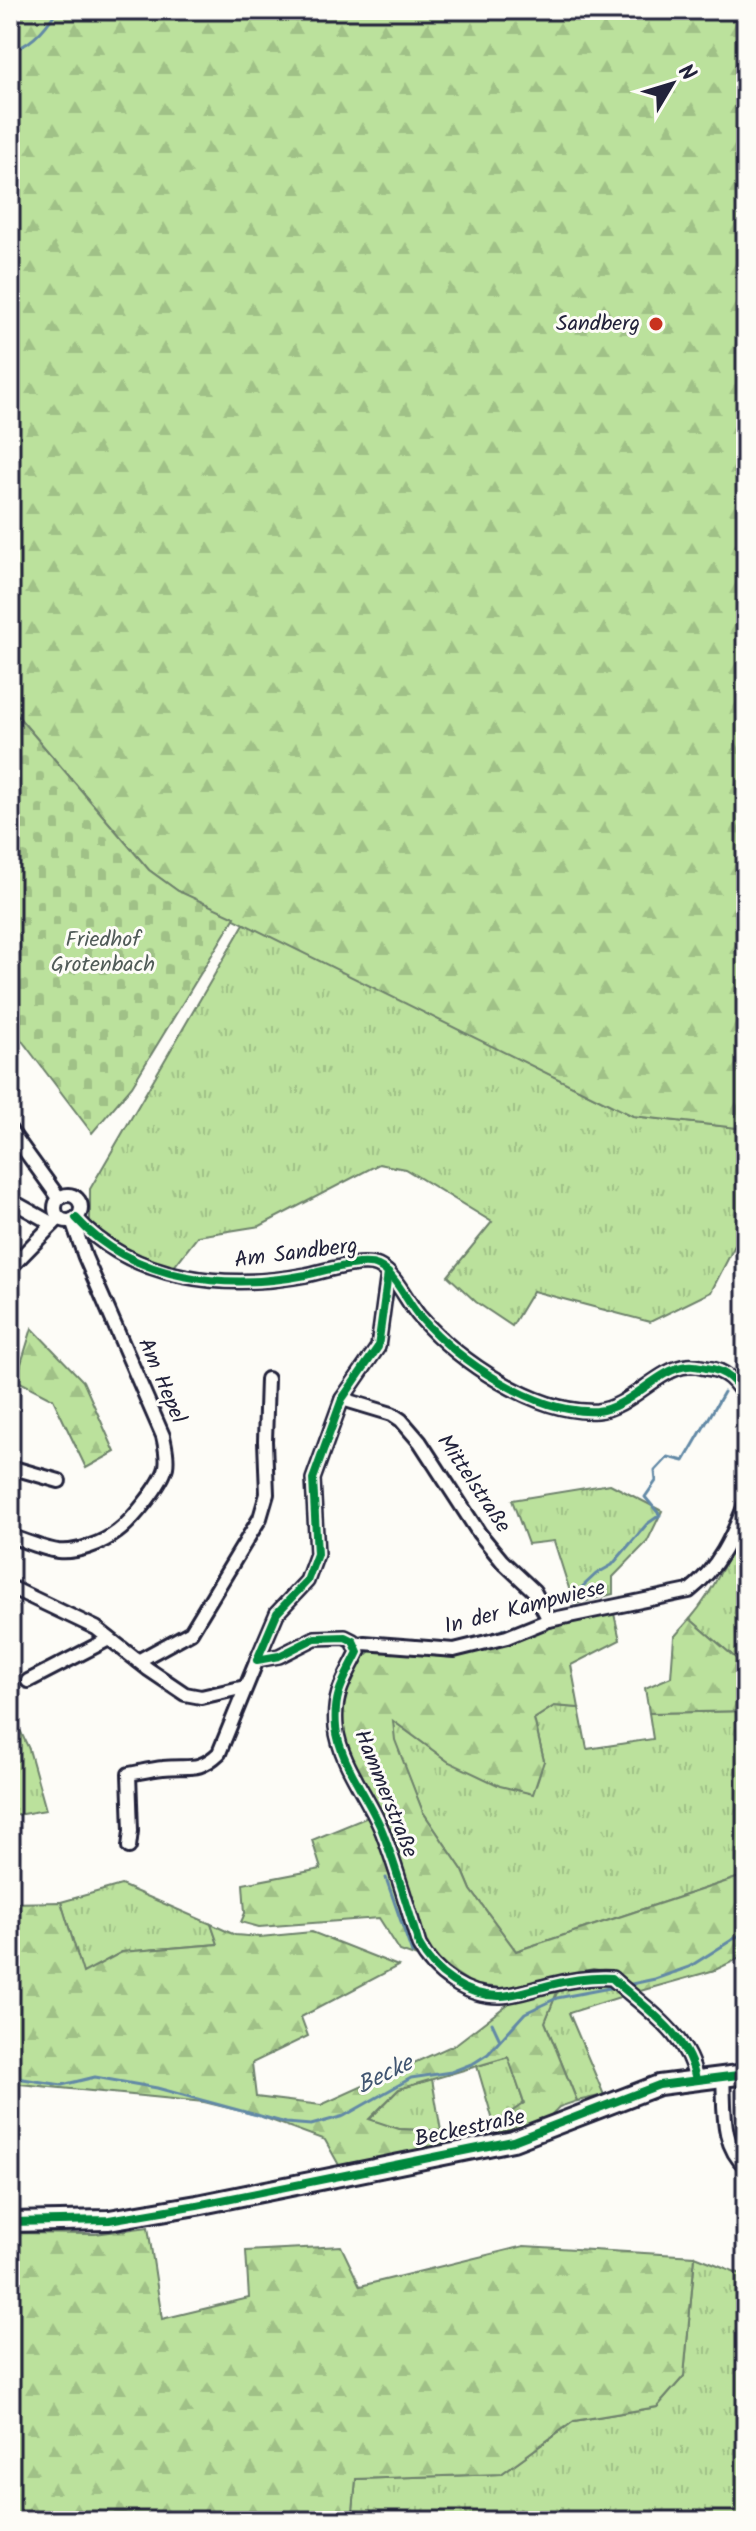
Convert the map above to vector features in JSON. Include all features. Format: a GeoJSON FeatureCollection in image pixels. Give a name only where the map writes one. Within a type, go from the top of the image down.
{"type":"FeatureCollection","features":[{"type":"Feature","properties":{"kind":"main road","name":"Beckestraße"},"geometry":{"type":"LineString","coordinates":[[10,2222],[109,2220],[197,2205],[513,2141],[659,2085],[746,2074]]}},
{"type":"Feature","properties":{"kind":"street"},"geometry":{"type":"LineString","coordinates":[[10,1130],[59,1198]]}},
{"type":"Feature","properties":{"kind":"street"},"geometry":{"type":"LineString","coordinates":[[10,1200],[56,1221],[74,1219],[81,1211],[77,1198],[68,1195],[59,1198],[55,1206],[56,1221],[10,1268]]}},
{"type":"Feature","properties":{"kind":"street","name":"Am Sandberg"},"geometry":{"type":"LineString","coordinates":[[74,1219],[111,1248],[175,1275],[226,1283],[273,1281],[377,1265],[388,1273],[419,1316],[452,1349],[503,1383],[555,1407],[597,1411],[614,1406],[661,1377],[686,1366],[721,1370],[741,1380],[746,1400]]}},
{"type":"Feature","properties":{"kind":"street","name":"Am Hepel"},"geometry":{"type":"LineString","coordinates":[[10,1536],[58,1551],[93,1544],[118,1531],[160,1484],[166,1468],[163,1436],[85,1257],[74,1219]]}},
{"type":"Feature","properties":{"kind":"street"},"geometry":{"type":"LineString","coordinates":[[129,1847],[129,1774],[164,1768],[192,1769],[208,1764],[219,1753],[277,1613],[307,1581],[317,1554],[313,1479],[342,1399],[378,1347],[388,1273]]}},
{"type":"Feature","properties":{"kind":"street"},"geometry":{"type":"LineString","coordinates":[[138,1661],[191,1632],[260,1518],[267,1494],[267,1379]]}},
{"type":"Feature","properties":{"kind":"street","name":"Mittelstraße"},"geometry":{"type":"LineString","coordinates":[[342,1399],[392,1414],[401,1420],[420,1442],[479,1533],[502,1561],[534,1591],[549,1620]]}},
{"type":"Feature","properties":{"kind":"street"},"geometry":{"type":"LineString","coordinates":[[10,1467],[59,1481]]}},
{"type":"Feature","properties":{"kind":"street","name":"In der Kampwiese"},"geometry":{"type":"LineString","coordinates":[[356,1645],[364,1643],[454,1650],[507,1637],[549,1620],[689,1591],[702,1582],[728,1546],[746,1502]]}},
{"type":"Feature","properties":{"kind":"street"},"geometry":{"type":"LineString","coordinates":[[10,1587],[96,1628],[185,1694],[201,1697],[245,1687]]}},
{"type":"Feature","properties":{"kind":"street"},"geometry":{"type":"LineString","coordinates":[[257,1660],[279,1656],[315,1638],[345,1637],[356,1645]]}},
{"type":"Feature","properties":{"kind":"street"},"geometry":{"type":"LineString","coordinates":[[28,1681],[109,1639]]}},
{"type":"Feature","properties":{"kind":"street","name":"Hammerstraße"},"geometry":{"type":"LineString","coordinates":[[356,1645],[358,1652],[341,1681],[336,1725],[341,1747],[383,1833],[419,1945],[427,1958],[444,1976],[459,1985],[496,1996],[593,1977],[612,1978],[679,2040],[694,2064],[696,2080]]}},
{"type":"Feature","properties":{"kind":"street"},"geometry":{"type":"LineString","coordinates":[[723,2076],[727,2140],[737,2159],[746,2167]]}},
{"type":"Feature","properties":{"kind":"green space"},"geometry":{"type":"Polygon","coordinates":[[[10,10],[746,10],[746,1129],[633,1116],[178,891],[149,870],[10,707],[10,10]]]}},
{"type":"Feature","properties":{"kind":"green space","name":"Friedhof Grotenbach"},"geometry":{"type":"Polygon","coordinates":[[[10,707],[149,870],[178,891],[235,917],[132,1086],[92,1133],[10,1025],[10,707]]]}},
{"type":"Feature","properties":{"kind":"green space"},"geometry":{"type":"Polygon","coordinates":[[[245,922],[633,1116],[746,1129],[746,1224],[711,1292],[650,1322],[533,1291],[512,1326],[476,1302],[448,1276],[492,1222],[405,1169],[379,1164],[260,1226],[198,1236],[173,1268],[115,1245],[90,1222],[90,1189],[245,922]]]}},
{"type":"Feature","properties":{"kind":"green space"},"geometry":{"type":"Polygon","coordinates":[[[32,1328],[83,1381],[115,1452],[86,1468],[53,1399],[16,1380],[32,1328]]]}},
{"type":"Feature","properties":{"kind":"green space"},"geometry":{"type":"Polygon","coordinates":[[[610,1484],[662,1511],[647,1542],[613,1577],[613,1594],[574,1604],[554,1541],[528,1544],[512,1500],[610,1484]]]}},
{"type":"Feature","properties":{"kind":"green space"},"geometry":{"type":"Polygon","coordinates":[[[746,1514],[746,1667],[690,1619],[729,1556],[746,1514]]]}},
{"type":"Feature","properties":{"kind":"green space"},"geometry":{"type":"Polygon","coordinates":[[[612,1605],[620,1640],[571,1665],[579,1708],[554,1706],[534,1719],[544,1761],[533,1794],[500,1786],[449,1762],[393,1721],[395,1740],[423,1812],[463,1871],[471,1890],[516,1951],[746,1875],[746,1955],[715,1970],[637,1992],[617,1973],[593,1969],[511,1989],[474,1985],[448,1968],[400,1951],[379,1918],[259,1927],[241,1922],[245,1913],[243,1884],[321,1869],[312,1840],[378,1813],[349,1749],[342,1715],[342,1698],[349,1677],[370,1651],[416,1648],[454,1650],[612,1605]]]}},
{"type":"Feature","properties":{"kind":"green space"},"geometry":{"type":"Polygon","coordinates":[[[690,1619],[746,1667],[746,1711],[649,1713],[645,1688],[671,1677],[674,1637],[690,1619]]]}},
{"type":"Feature","properties":{"kind":"green space"},"geometry":{"type":"Polygon","coordinates":[[[554,1706],[579,1708],[587,1749],[653,1739],[649,1713],[746,1711],[746,1875],[516,1951],[471,1890],[463,1871],[423,1812],[394,1740],[392,1720],[449,1762],[544,1761],[534,1719],[554,1706]]]}},
{"type":"Feature","properties":{"kind":"green space"},"geometry":{"type":"Polygon","coordinates":[[[10,1709],[29,1749],[46,1810],[10,1816],[10,1709]]]}},
{"type":"Feature","properties":{"kind":"green space"},"geometry":{"type":"Polygon","coordinates":[[[121,1885],[211,1924],[218,1944],[122,1952],[83,1974],[61,1902],[121,1885]]]}},
{"type":"Feature","properties":{"kind":"green space"},"geometry":{"type":"Polygon","coordinates":[[[61,1902],[83,1973],[122,1952],[218,1944],[211,1924],[235,1935],[260,1937],[312,1932],[398,1966],[301,2017],[308,2036],[252,2063],[256,2097],[321,2105],[456,2044],[512,2001],[557,1992],[545,2022],[577,2101],[559,2107],[545,2121],[497,2137],[494,2124],[524,2103],[508,2057],[399,2089],[369,2119],[399,2129],[441,2131],[444,2148],[340,2167],[325,2140],[257,2115],[204,2102],[10,2083],[10,1903],[61,1902]]]}},
{"type":"Feature","properties":{"kind":"green space"},"geometry":{"type":"Polygon","coordinates":[[[590,1982],[609,1982],[623,1996],[569,2013],[604,2095],[577,2101],[545,2022],[557,1992],[590,1982]]]}},
{"type":"Feature","properties":{"kind":"green space"},"geometry":{"type":"Polygon","coordinates":[[[509,2057],[524,2104],[494,2124],[477,2066],[509,2057]]]}},
{"type":"Feature","properties":{"kind":"green space"},"geometry":{"type":"Polygon","coordinates":[[[432,2079],[441,2131],[399,2129],[369,2120],[399,2089],[432,2079]]]}},
{"type":"Feature","properties":{"kind":"green space"},"geometry":{"type":"Polygon","coordinates":[[[148,2227],[162,2319],[249,2298],[246,2251],[341,2246],[360,2286],[524,2246],[695,2256],[684,2376],[657,2407],[574,2421],[501,2474],[356,2479],[352,2521],[10,2521],[10,2233],[95,2234],[148,2227]]]}},
{"type":"Feature","properties":{"kind":"green space"},"geometry":{"type":"Polygon","coordinates":[[[695,2256],[746,2276],[746,2521],[352,2521],[356,2479],[501,2474],[574,2421],[657,2407],[684,2376],[695,2256]]]}},
{"type":"Feature","properties":{"kind":"waterway"},"geometry":{"type":"LineString","coordinates":[[10,51],[25,45],[37,35],[57,10]]}},
{"type":"Feature","properties":{"kind":"waterway"},"geometry":{"type":"LineString","coordinates":[[564,1604],[596,1574],[612,1565],[647,1524],[660,1515],[645,1497],[656,1481],[655,1471],[668,1457],[684,1461],[724,1392]]}},
{"type":"Feature","properties":{"kind":"waterway"},"geometry":{"type":"LineString","coordinates":[[471,1640],[532,1621]]}},
{"type":"Feature","properties":{"kind":"waterway"},"geometry":{"type":"LineString","coordinates":[[443,1644],[464,1642]]}},
{"type":"Feature","properties":{"kind":"waterway"},"geometry":{"type":"LineString","coordinates":[[386,1878],[412,1953]]}},
{"type":"Feature","properties":{"kind":"waterway","name":"Becke"},"geometry":{"type":"LineString","coordinates":[[627,1985],[689,1967],[746,1931]]}},
{"type":"Feature","properties":{"kind":"waterway","name":"Becke"},"geometry":{"type":"LineString","coordinates":[[10,2077],[62,2085],[95,2077],[157,2088],[286,2123],[311,2125],[344,2116],[411,2078],[451,2072],[474,2063],[488,2054],[525,2013],[557,1998],[615,1987]]}},
{"type":"Feature","properties":{"kind":"waterway"},"geometry":{"type":"LineString","coordinates":[[492,2023],[500,2040]]}},
{"type":"Feature","properties":{"kind":"cycle path"},"geometry":{"type":"LineString","coordinates":[[76,1218],[99,1239],[125,1256],[184,1276],[245,1281],[306,1275],[353,1265],[378,1266],[396,1282],[420,1317],[455,1350],[500,1382],[549,1404],[573,1410],[609,1408],[666,1373],[690,1366],[725,1374],[735,1382],[746,1400]]}},
{"type":"Feature","properties":{"kind":"cycle path"},"geometry":{"type":"LineString","coordinates":[[388,1273],[378,1347],[342,1399],[313,1479],[317,1554],[307,1581],[277,1613],[257,1660],[279,1656],[315,1638],[345,1637],[353,1641],[358,1652],[336,1705],[339,1741],[349,1768],[383,1833],[419,1945],[433,1965],[464,1988],[501,1996],[573,1980],[612,1978],[675,2035],[692,2064],[696,2080]]}},
{"type":"Feature","properties":{"kind":"cycle path"},"geometry":{"type":"LineString","coordinates":[[10,2222],[109,2220],[197,2205],[513,2141],[659,2085],[746,2074]]}},
{"type":"Feature","properties":{"kind":"place","name":"Sandberg"},"geometry":{"type":"Point","coordinates":[656,324]}}]}
